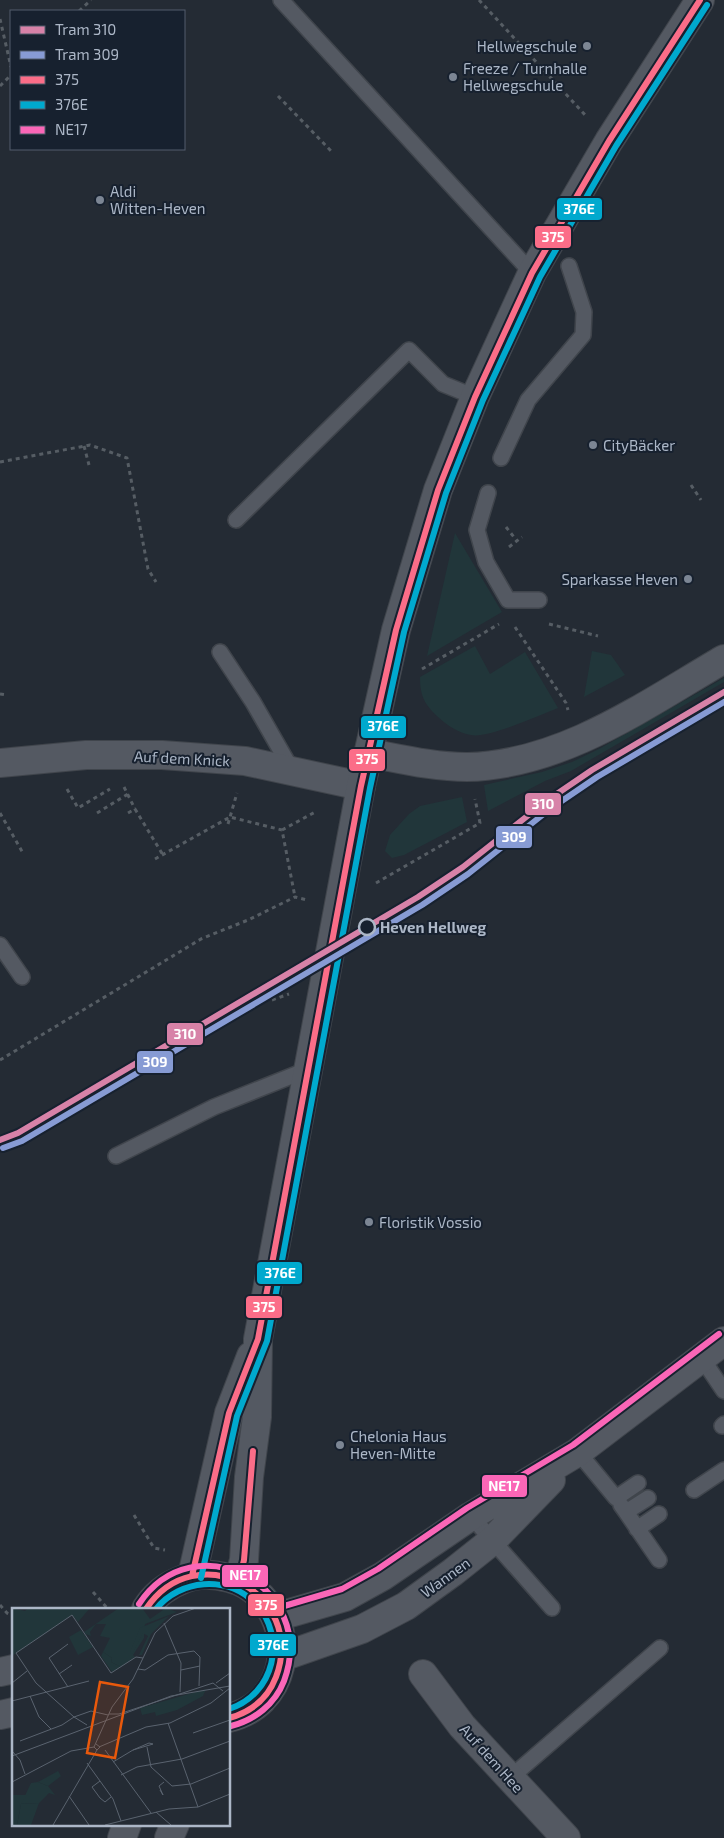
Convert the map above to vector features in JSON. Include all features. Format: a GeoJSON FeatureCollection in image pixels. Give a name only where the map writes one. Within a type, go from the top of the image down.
{"type":"FeatureCollection","features":[{"type":"Feature","properties":{"kind":"street"},"geometry":{"type":"LineString","coordinates":[[239,1580],[244,1560],[250,1477],[257,1417],[258,1339],[361,786],[396,630],[438,490],[475,397],[532,273],[609,141],[700,0]]}},
{"type":"Feature","properties":{"kind":"street"},"geometry":{"type":"LineString","coordinates":[[369,753],[441,766],[468,767],[514,761],[579,740],[617,721],[724,659]]}},
{"type":"Feature","properties":{"kind":"street","name":"Auf dem Knick"},"geometry":{"type":"LineString","coordinates":[[0,763],[86,755],[154,755],[245,761],[361,786]]}},
{"type":"Feature","properties":{"kind":"street"},"geometry":{"type":"LineString","coordinates":[[147,1608],[152,1600],[170,1584],[194,1566],[229,1413],[258,1339]]}},
{"type":"Feature","properties":{"kind":"street","name":"Wannen"},"geometry":{"type":"LineString","coordinates":[[276,1617],[346,1597],[383,1576],[471,1516],[578,1452],[701,1357],[724,1342]]}},
{"type":"Feature","properties":{"kind":"street","name":"Wannen"},"geometry":{"type":"LineString","coordinates":[[282,1657],[362,1629],[406,1606],[492,1542],[578,1452]]}},
{"type":"Feature","properties":{"kind":"street"},"geometry":{"type":"LineString","coordinates":[[194,1566],[239,1580],[254,1590],[267,1602],[276,1617],[282,1637],[282,1657],[275,1680],[262,1700],[243,1714],[230,1718]]}},
{"type":"Feature","properties":{"kind":"street","name":"Auf dem Hee"},"geometry":{"type":"LineString","coordinates":[[424,1674],[462,1726],[566,1838]]}},
{"type":"Feature","properties":{"kind":"street"},"geometry":{"type":"LineString","coordinates":[[122,1838],[126,1826]]}},
{"type":"Feature","properties":{"kind":"street"},"geometry":{"type":"LineString","coordinates":[[169,1838],[173,1826]]}},
{"type":"Feature","properties":{"kind":"lane"},"geometry":{"type":"LineString","coordinates":[[281,0],[532,273]]}},
{"type":"Feature","properties":{"kind":"lane"},"geometry":{"type":"LineString","coordinates":[[501,458],[528,400],[582,336],[584,312],[569,266]]}},
{"type":"Feature","properties":{"kind":"lane"},"geometry":{"type":"LineString","coordinates":[[236,520],[408,350],[443,384],[475,397]]}},
{"type":"Feature","properties":{"kind":"lane"},"geometry":{"type":"LineString","coordinates":[[488,493],[477,530],[486,562],[508,600],[540,600]]}},
{"type":"Feature","properties":{"kind":"lane"},"geometry":{"type":"LineString","coordinates":[[220,652],[253,702],[294,772]]}},
{"type":"Feature","properties":{"kind":"lane"},"geometry":{"type":"LineString","coordinates":[[0,945],[22,977]]}},
{"type":"Feature","properties":{"kind":"lane"},"geometry":{"type":"LineString","coordinates":[[116,1156],[214,1106],[309,1069]]}},
{"type":"Feature","properties":{"kind":"lane"},"geometry":{"type":"LineString","coordinates":[[701,1357],[724,1391]]}},
{"type":"Feature","properties":{"kind":"lane"},"geometry":{"type":"LineString","coordinates":[[578,1452],[616,1498],[659,1560]]}},
{"type":"Feature","properties":{"kind":"lane"},"geometry":{"type":"LineString","coordinates":[[694,1490],[724,1470]]}},
{"type":"Feature","properties":{"kind":"lane"},"geometry":{"type":"LineString","coordinates":[[616,1498],[638,1483]]}},
{"type":"Feature","properties":{"kind":"lane"},"geometry":{"type":"LineString","coordinates":[[626,1512],[648,1498]]}},
{"type":"Feature","properties":{"kind":"lane"},"geometry":{"type":"LineString","coordinates":[[637,1529],[659,1514]]}},
{"type":"Feature","properties":{"kind":"lane"},"geometry":{"type":"LineString","coordinates":[[471,1516],[552,1608]]}},
{"type":"Feature","properties":{"kind":"lane"},"geometry":{"type":"LineString","coordinates":[[510,1778],[660,1648]]}},
{"type":"Feature","properties":{"kind":"path"},"geometry":{"type":"LineString","coordinates":[[80,10],[91,0]]}},
{"type":"Feature","properties":{"kind":"path"},"geometry":{"type":"LineString","coordinates":[[479,0],[609,141]]}},
{"type":"Feature","properties":{"kind":"path"},"geometry":{"type":"LineString","coordinates":[[0,18],[10,63]]}},
{"type":"Feature","properties":{"kind":"path"},"geometry":{"type":"LineString","coordinates":[[0,86],[10,76]]}},
{"type":"Feature","properties":{"kind":"path"},"geometry":{"type":"LineString","coordinates":[[278,96],[334,153]]}},
{"type":"Feature","properties":{"kind":"path"},"geometry":{"type":"LineString","coordinates":[[0,462],[90,445],[127,458],[148,569],[156,582]]}},
{"type":"Feature","properties":{"kind":"path"},"geometry":{"type":"LineString","coordinates":[[84,446],[89,465]]}},
{"type":"Feature","properties":{"kind":"path"},"geometry":{"type":"LineString","coordinates":[[691,485],[701,500]]}},
{"type":"Feature","properties":{"kind":"path"},"geometry":{"type":"LineString","coordinates":[[381,694],[501,623]]}},
{"type":"Feature","properties":{"kind":"path"},"geometry":{"type":"LineString","coordinates":[[544,623],[598,636]]}},
{"type":"Feature","properties":{"kind":"path"},"geometry":{"type":"LineString","coordinates":[[0,694],[7,695]]}},
{"type":"Feature","properties":{"kind":"path"},"geometry":{"type":"LineString","coordinates":[[97,813],[128,794]]}},
{"type":"Feature","properties":{"kind":"path"},"geometry":{"type":"LineString","coordinates":[[128,812],[135,809],[163,855]]}},
{"type":"Feature","properties":{"kind":"path"},"geometry":{"type":"LineString","coordinates":[[0,813],[23,853]]}},
{"type":"Feature","properties":{"kind":"path"},"geometry":{"type":"LineString","coordinates":[[409,864],[480,823],[478,817]]}},
{"type":"Feature","properties":{"kind":"path"},"geometry":{"type":"LineString","coordinates":[[155,859],[230,818],[282,830],[295,897]]}},
{"type":"Feature","properties":{"kind":"path"},"geometry":{"type":"LineString","coordinates":[[0,1060],[201,939],[241,923],[295,897],[338,905]]}},
{"type":"Feature","properties":{"kind":"path"},"geometry":{"type":"LineString","coordinates":[[134,1514],[154,1548],[194,1566]]}},
{"type":"Feature","properties":{"kind":"path"},"geometry":{"type":"LineString","coordinates":[[93,1592],[107,1608]]}},
{"type":"Feature","properties":{"kind":"path"},"geometry":{"type":"LineString","coordinates":[[0,1605],[7,1613],[12,1615]]}},
{"type":"Feature","properties":{"kind":"green space"},"geometry":{"type":"Polygon","coordinates":[[[455,533],[502,612],[427,656],[455,533]]]}},
{"type":"Feature","properties":{"kind":"green space"},"geometry":{"type":"Polygon","coordinates":[[[475,646],[490,674],[525,652],[558,708],[514,726],[479,735],[462,732],[445,723],[426,703],[422,694],[420,677],[475,646]]]}},
{"type":"Feature","properties":{"kind":"green space"},"geometry":{"type":"Polygon","coordinates":[[[592,651],[611,655],[625,675],[584,697],[592,651]]]}},
{"type":"Feature","properties":{"kind":"green space"},"geometry":{"type":"Polygon","coordinates":[[[724,678],[724,682],[571,771],[545,781],[488,811],[484,785],[542,772],[572,762],[599,749],[724,678]]]}},
{"type":"Feature","properties":{"kind":"green space"},"geometry":{"type":"Polygon","coordinates":[[[462,797],[467,822],[404,855],[392,858],[385,851],[390,835],[409,814],[420,806],[462,797]]]}},
{"type":"Feature","properties":{"kind":"tram line","name":"310"},"geometry":{"type":"LineString","coordinates":[[0,1140],[18,1133],[418,897],[463,867],[545,802],[592,770],[724,692]]}},
{"type":"Feature","properties":{"kind":"tram line","name":"309"},"geometry":{"type":"LineString","coordinates":[[3,1148],[22,1141],[422,905],[468,874],[550,809],[597,777],[724,702]]}},
{"type":"Feature","properties":{"kind":"transit line","name":"375"},"geometry":{"type":"LineString","coordinates":[[192,1576],[229,1413],[258,1339],[361,786],[396,630],[438,490],[475,397],[532,273],[609,141],[700,0]]}},
{"type":"Feature","properties":{"kind":"transit line","name":"376E"},"geometry":{"type":"LineString","coordinates":[[201,1578],[237,1416],[267,1341],[370,788],[404,632],[446,493],[483,400],[540,277],[616,146],[707,5]]}},
{"type":"Feature","properties":{"kind":"transit line","name":"NE17"},"geometry":{"type":"LineString","coordinates":[[274,1609],[342,1589],[378,1569],[467,1508],[573,1445],[719,1334]]}},
{"type":"Feature","properties":{"kind":"transit line","name":"375"},"geometry":{"type":"LineString","coordinates":[[239,1580],[244,1560],[253,1451]]}},
{"type":"Feature","properties":{"kind":"transit line","name":"NE17"},"geometry":{"type":"LineString","coordinates":[[139,1604],[162,1580],[190,1568],[218,1567],[245,1576],[268,1593],[284,1617],[290,1647],[284,1681],[270,1704],[263,1710],[248,1720],[231,1726]]}},
{"type":"Feature","properties":{"kind":"transit line","name":"375"},"geometry":{"type":"LineString","coordinates":[[147,1608],[167,1587],[192,1576],[217,1575],[241,1583],[262,1599],[276,1620],[281,1647],[276,1677],[273,1685],[258,1703],[230,1718]]}},
{"type":"Feature","properties":{"kind":"transit line","name":"376E"},"geometry":{"type":"LineString","coordinates":[[157,1608],[178,1591],[204,1584],[231,1588],[244,1594],[255,1603],[265,1617],[271,1632],[273,1648],[271,1664],[266,1678],[257,1691],[244,1702],[230,1709]]}},
{"type":"Feature","properties":{"kind":"place","name":"Hellwegschule"},"geometry":{"type":"Point","coordinates":[587,46]}},
{"type":"Feature","properties":{"kind":"place","name":"Freeze / Turnhalle Hellwegschule"},"geometry":{"type":"Point","coordinates":[453,77]}},
{"type":"Feature","properties":{"kind":"place","name":"Aldi Witten-Heven"},"geometry":{"type":"Point","coordinates":[100,200]}},
{"type":"Feature","properties":{"kind":"place","name":"CityBäcker"},"geometry":{"type":"Point","coordinates":[593,445]}},
{"type":"Feature","properties":{"kind":"place","name":"Sparkasse Heven"},"geometry":{"type":"Point","coordinates":[688,579]}},
{"type":"Feature","properties":{"kind":"place","name":"Heven Hellweg"},"geometry":{"type":"Point","coordinates":[367,927]}},
{"type":"Feature","properties":{"kind":"place","name":"Floristik Vossio"},"geometry":{"type":"Point","coordinates":[369,1222]}},
{"type":"Feature","properties":{"kind":"place","name":"Chelonia Haus Heven-Mitte"},"geometry":{"type":"Point","coordinates":[340,1445]}}]}
